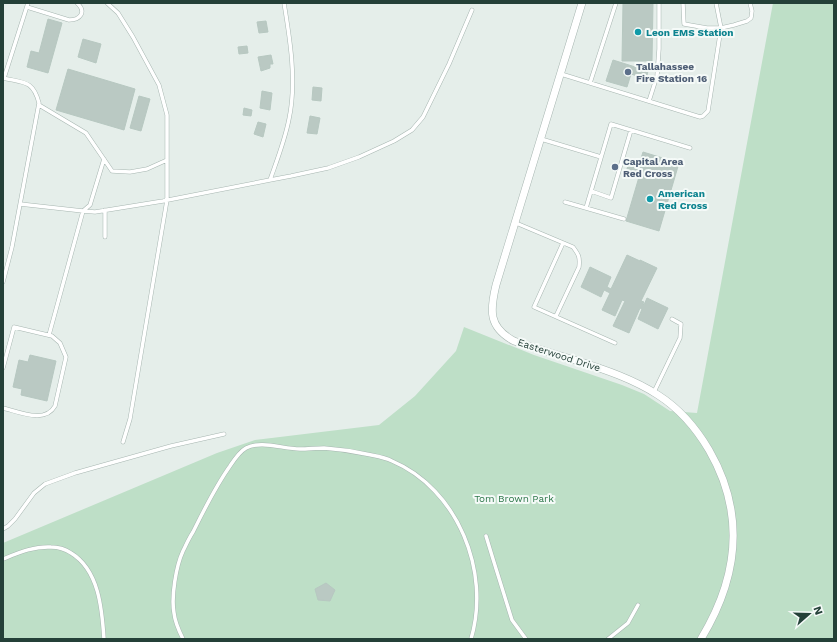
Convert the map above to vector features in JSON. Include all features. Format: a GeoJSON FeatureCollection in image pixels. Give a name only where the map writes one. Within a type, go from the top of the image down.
{"type":"FeatureCollection","features":[{"type":"Feature","properties":{"kind":"street","name":"Easterwood Drive"},"geometry":{"type":"LineString","coordinates":[[582,3],[496,285],[492,300],[493,317],[501,332],[514,341],[620,376],[637,383],[654,393],[672,405],[683,415],[703,441],[722,475],[730,505],[733,523],[733,539],[729,575],[725,589],[710,624],[700,639]]}},
{"type":"Feature","properties":{"kind":"lane"},"geometry":{"type":"LineString","coordinates":[[3,282],[12,247],[39,105],[36,93],[29,84],[4,78],[28,5],[69,20],[75,20],[82,11],[82,8],[77,3]]}},
{"type":"Feature","properties":{"kind":"lane"},"geometry":{"type":"LineString","coordinates":[[106,3],[118,13],[159,85],[167,115],[167,200],[130,419],[123,442]]}},
{"type":"Feature","properties":{"kind":"lane"},"geometry":{"type":"LineString","coordinates":[[270,180],[290,118],[292,98],[292,70],[284,3]]}},
{"type":"Feature","properties":{"kind":"lane"},"geometry":{"type":"LineString","coordinates":[[590,83],[616,3]]}},
{"type":"Feature","properties":{"kind":"lane"},"geometry":{"type":"LineString","coordinates":[[649,101],[657,76],[659,48],[659,3]]}},
{"type":"Feature","properties":{"kind":"lane"},"geometry":{"type":"LineString","coordinates":[[684,3],[684,24],[707,28],[721,28],[747,21],[751,18],[752,11],[750,3]]}},
{"type":"Feature","properties":{"kind":"lane"},"geometry":{"type":"LineString","coordinates":[[560,74],[700,117],[704,116],[708,111],[721,28],[716,3]]}},
{"type":"Feature","properties":{"kind":"lane"},"geometry":{"type":"LineString","coordinates":[[20,204],[95,212],[167,200],[291,176],[328,168],[359,157],[394,141],[412,130],[423,117],[449,64],[472,10]]}},
{"type":"Feature","properties":{"kind":"lane"},"geometry":{"type":"LineString","coordinates":[[39,105],[86,133],[112,171],[130,172],[147,169],[167,160]]}},
{"type":"Feature","properties":{"kind":"lane"},"geometry":{"type":"LineString","coordinates":[[586,208],[611,124],[690,148]]}},
{"type":"Feature","properties":{"kind":"lane"},"geometry":{"type":"LineString","coordinates":[[591,191],[611,198],[632,130]]}},
{"type":"Feature","properties":{"kind":"lane"},"geometry":{"type":"LineString","coordinates":[[541,139],[601,157]]}},
{"type":"Feature","properties":{"kind":"lane"},"geometry":{"type":"LineString","coordinates":[[49,335],[83,211],[90,205],[104,159]]}},
{"type":"Feature","properties":{"kind":"lane"},"geometry":{"type":"LineString","coordinates":[[565,202],[624,219]]}},
{"type":"Feature","properties":{"kind":"lane"},"geometry":{"type":"LineString","coordinates":[[105,210],[105,237]]}},
{"type":"Feature","properties":{"kind":"lane"},"geometry":{"type":"LineString","coordinates":[[515,222],[573,247],[578,254],[580,260],[579,267],[556,316]]}},
{"type":"Feature","properties":{"kind":"lane"},"geometry":{"type":"LineString","coordinates":[[563,243],[534,307],[615,343]]}},
{"type":"Feature","properties":{"kind":"lane"},"geometry":{"type":"LineString","coordinates":[[654,393],[680,338],[681,324],[672,319]]}},
{"type":"Feature","properties":{"kind":"lane"},"geometry":{"type":"LineString","coordinates":[[3,368],[14,327],[52,336],[60,343],[66,356],[53,411],[48,414],[36,416],[3,408]]}},
{"type":"Feature","properties":{"kind":"lane"},"geometry":{"type":"LineString","coordinates":[[3,529],[15,519],[34,493],[45,484],[75,473],[171,446],[224,434]]}},
{"type":"Feature","properties":{"kind":"lane"},"geometry":{"type":"LineString","coordinates":[[183,639],[174,614],[173,604],[176,570],[182,552],[219,481],[237,456],[245,449],[262,445],[295,449],[322,448],[343,450],[382,457],[404,467],[422,479],[441,498],[455,517],[469,546],[477,596],[476,615],[471,639]]}},
{"type":"Feature","properties":{"kind":"lane"},"geometry":{"type":"LineString","coordinates":[[486,536],[512,620],[526,639]]}},
{"type":"Feature","properties":{"kind":"lane"},"geometry":{"type":"LineString","coordinates":[[3,559],[17,553],[52,546],[60,548],[78,557],[93,579],[103,619],[104,639]]}},
{"type":"Feature","properties":{"kind":"lane"},"geometry":{"type":"LineString","coordinates":[[608,639],[628,622],[638,605]]}},
{"type":"Feature","properties":{"kind":"green space","name":"Tom Brown Park"},"geometry":{"type":"Polygon","coordinates":[[[773,3],[834,3],[834,639],[3,639],[3,543],[217,453],[255,440],[379,425],[415,396],[456,351],[464,327],[534,355],[622,385],[644,394],[670,411],[697,413],[773,3]]]}},
{"type":"Feature","properties":{"kind":"building","name":"Leon EMS Station"},"geometry":{"type":"Polygon","coordinates":[[[623,3],[653,3],[652,61],[622,61],[623,3]]]}},
{"type":"Feature","properties":{"kind":"building"},"geometry":{"type":"Polygon","coordinates":[[[48,19],[62,23],[48,73],[27,67],[31,51],[39,53],[48,19]]]}},
{"type":"Feature","properties":{"kind":"building"},"geometry":{"type":"Polygon","coordinates":[[[266,21],[268,32],[259,33],[257,22],[266,21]]]}},
{"type":"Feature","properties":{"kind":"building"},"geometry":{"type":"Polygon","coordinates":[[[83,39],[101,44],[96,63],[78,57],[83,39]]]}},
{"type":"Feature","properties":{"kind":"building"},"geometry":{"type":"Polygon","coordinates":[[[247,46],[248,53],[239,54],[238,47],[247,46]]]}},
{"type":"Feature","properties":{"kind":"building"},"geometry":{"type":"Polygon","coordinates":[[[271,55],[273,64],[270,64],[270,68],[261,71],[258,57],[271,55]]]}},
{"type":"Feature","properties":{"kind":"building","name":"Tallahassee Fire Station 16"},"geometry":{"type":"Polygon","coordinates":[[[613,60],[648,71],[646,79],[631,74],[627,87],[606,81],[613,60]]]}},
{"type":"Feature","properties":{"kind":"building"},"geometry":{"type":"Polygon","coordinates":[[[68,69],[135,89],[124,130],[56,110],[68,69]]]}},
{"type":"Feature","properties":{"kind":"building"},"geometry":{"type":"Polygon","coordinates":[[[313,87],[322,88],[321,101],[312,100],[313,87]]]}},
{"type":"Feature","properties":{"kind":"building"},"geometry":{"type":"Polygon","coordinates":[[[262,91],[272,93],[270,110],[260,108],[262,91]]]}},
{"type":"Feature","properties":{"kind":"building"},"geometry":{"type":"Polygon","coordinates":[[[139,96],[150,99],[141,131],[130,128],[139,96]]]}},
{"type":"Feature","properties":{"kind":"building"},"geometry":{"type":"Polygon","coordinates":[[[244,108],[252,110],[251,116],[243,115],[244,108]]]}},
{"type":"Feature","properties":{"kind":"building"},"geometry":{"type":"Polygon","coordinates":[[[310,116],[320,118],[317,134],[307,133],[310,116]]]}},
{"type":"Feature","properties":{"kind":"building"},"geometry":{"type":"Polygon","coordinates":[[[258,122],[266,124],[263,137],[254,134],[258,122]]]}},
{"type":"Feature","properties":{"kind":"building","name":"American Red Cross"},"geometry":{"type":"Polygon","coordinates":[[[643,152],[679,163],[659,231],[626,221],[639,177],[626,173],[628,165],[638,168],[643,152]]]}},
{"type":"Feature","properties":{"kind":"building"},"geometry":{"type":"Polygon","coordinates":[[[627,255],[657,268],[641,301],[644,302],[644,305],[647,298],[668,308],[658,329],[638,319],[642,309],[640,308],[629,333],[613,326],[625,301],[622,300],[615,316],[602,310],[610,293],[604,290],[601,297],[581,287],[590,267],[611,277],[607,287],[611,289],[627,255]]]}},
{"type":"Feature","properties":{"kind":"building"},"geometry":{"type":"Polygon","coordinates":[[[30,355],[56,361],[47,401],[21,395],[22,389],[13,387],[19,360],[28,362],[30,355]]]}},
{"type":"Feature","properties":{"kind":"building"},"geometry":{"type":"Polygon","coordinates":[[[326,583],[335,590],[330,601],[318,600],[315,589],[326,583]]]}},
{"type":"Feature","properties":{"kind":"place","name":"Leon EMS Station"},"geometry":{"type":"Point","coordinates":[638,32]}},
{"type":"Feature","properties":{"kind":"place","name":"Tallahassee Fire Station 16"},"geometry":{"type":"Point","coordinates":[628,72]}},
{"type":"Feature","properties":{"kind":"place","name":"Capital Area Red Cross"},"geometry":{"type":"Point","coordinates":[615,167]}},
{"type":"Feature","properties":{"kind":"place","name":"American Red Cross"},"geometry":{"type":"Point","coordinates":[650,199]}}]}
